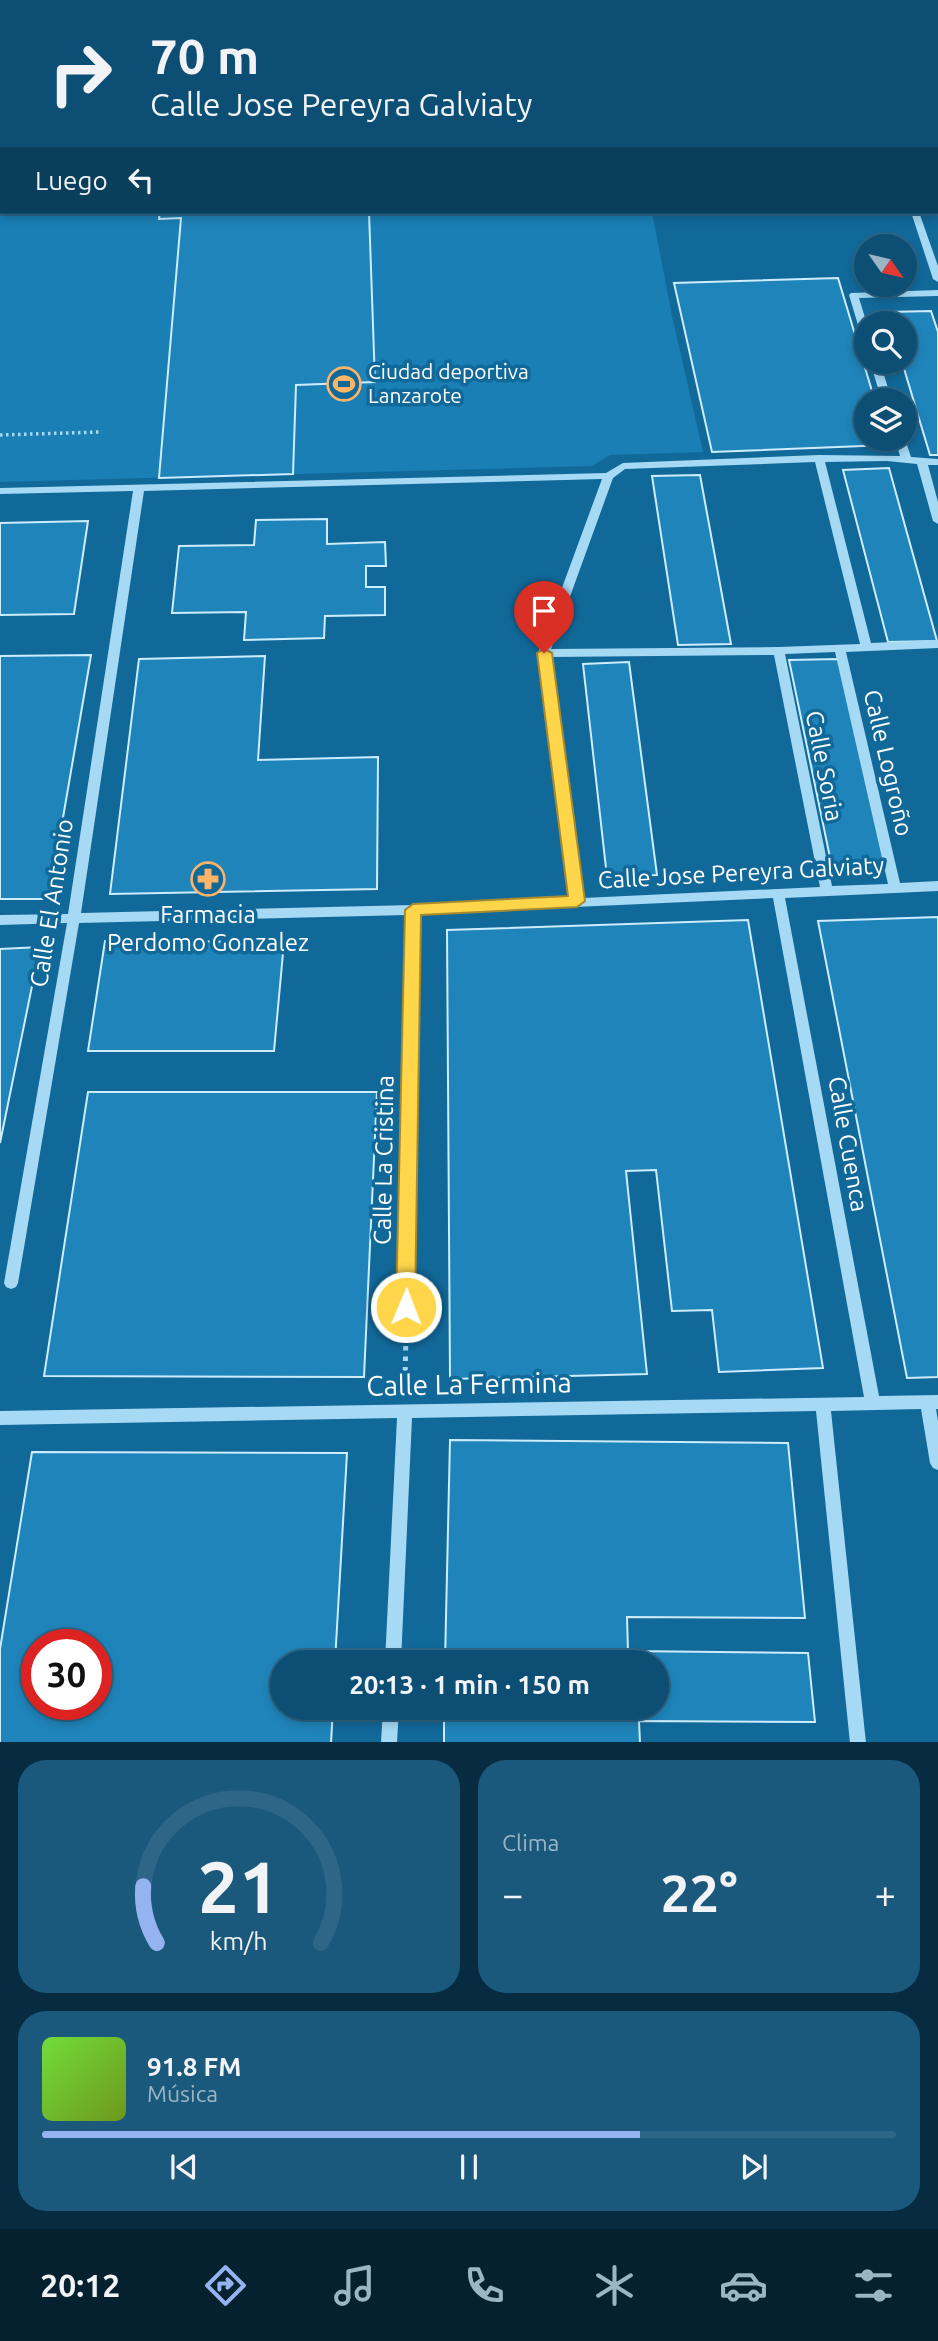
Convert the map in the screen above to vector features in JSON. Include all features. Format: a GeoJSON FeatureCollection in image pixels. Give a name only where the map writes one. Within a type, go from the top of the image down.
{"type":"FeatureCollection","features":[{"type":"Feature","properties":{"kind":"street"},"geometry":{"type":"LineString","coordinates":[[916,214],[938,279]]}},
{"type":"Feature","properties":{"kind":"street"},"geometry":{"type":"LineString","coordinates":[[859,311],[854,295],[938,293]]}},
{"type":"Feature","properties":{"kind":"street"},"geometry":{"type":"LineString","coordinates":[[904,451],[906,458]]}},
{"type":"Feature","properties":{"kind":"street"},"geometry":{"type":"LineString","coordinates":[[819,458],[866,646]]}},
{"type":"Feature","properties":{"kind":"street"},"geometry":{"type":"LineString","coordinates":[[0,491],[608,476],[623,466],[819,458],[906,458],[938,462]]}},
{"type":"Feature","properties":{"kind":"street"},"geometry":{"type":"LineString","coordinates":[[922,462],[938,521]]}},
{"type":"Feature","properties":{"kind":"street"},"geometry":{"type":"LineString","coordinates":[[577,901],[544,653],[608,476]]}},
{"type":"Feature","properties":{"kind":"street","name":"Calle El Antonio"},"geometry":{"type":"LineString","coordinates":[[11,1283],[74,917],[139,488]]}},
{"type":"Feature","properties":{"kind":"street"},"geometry":{"type":"LineString","coordinates":[[544,653],[779,651],[938,645]]}},
{"type":"Feature","properties":{"kind":"street","name":"Calle Logroño"},"geometry":{"type":"LineString","coordinates":[[840,648],[895,887]]}},
{"type":"Feature","properties":{"kind":"street","name":"Calle Soria"},"geometry":{"type":"LineString","coordinates":[[779,651],[827,890]]}},
{"type":"Feature","properties":{"kind":"street","name":"Calle Jose Pereyra Galviaty"},"geometry":{"type":"LineString","coordinates":[[0,920],[413,910],[938,886]]}},
{"type":"Feature","properties":{"kind":"street","name":"Calle Cuenca"},"geometry":{"type":"LineString","coordinates":[[778,892],[873,1404]]}},
{"type":"Feature","properties":{"kind":"street","name":"Calle La Cristina"},"geometry":{"type":"LineString","coordinates":[[406,1307],[413,910]]}},
{"type":"Feature","properties":{"kind":"street"},"geometry":{"type":"LineString","coordinates":[[933,1402],[938,1462]]}},
{"type":"Feature","properties":{"kind":"street","name":"Calle La Fermina"},"geometry":{"type":"LineString","coordinates":[[0,1418],[933,1402]]}},
{"type":"Feature","properties":{"kind":"street"},"geometry":{"type":"LineString","coordinates":[[822,1405],[858,1742]]}},
{"type":"Feature","properties":{"kind":"street"},"geometry":{"type":"LineString","coordinates":[[394,1650],[405,1411]]}},
{"type":"Feature","properties":{"kind":"street"},"geometry":{"type":"LineString","coordinates":[[389,1742],[390,1720]]}},
{"type":"Feature","properties":{"kind":"path"},"geometry":{"type":"LineString","coordinates":[[0,435],[99,432]]}},
{"type":"Feature","properties":{"kind":"path"},"geometry":{"type":"LineString","coordinates":[[405,1411],[406,1307]]}},
{"type":"Feature","properties":{"kind":"shaded area","name":"Ciudad deportiva Lanzarote"},"geometry":{"type":"Polygon","coordinates":[[[0,214],[652,214],[703,452],[610,455],[592,466],[0,482],[0,214]]]}},
{"type":"Feature","properties":{"kind":"building"},"geometry":{"type":"Polygon","coordinates":[[[160,214],[369,214],[375,382],[296,385],[293,474],[159,478],[181,218],[159,219],[160,214]]]}},
{"type":"Feature","properties":{"kind":"building"},"geometry":{"type":"Polygon","coordinates":[[[838,278],[854,331],[854,374],[867,374],[871,388],[854,388],[854,446],[712,452],[674,283],[838,278]]]}},
{"type":"Feature","properties":{"kind":"building"},"geometry":{"type":"Polygon","coordinates":[[[917,311],[931,311],[938,332],[938,455],[930,455],[917,412],[917,388],[910,388],[906,374],[917,374],[917,311]]]}},
{"type":"Feature","properties":{"kind":"building"},"geometry":{"type":"Polygon","coordinates":[[[889,468],[937,641],[888,642],[843,470],[889,468]]]}},
{"type":"Feature","properties":{"kind":"building"},"geometry":{"type":"Polygon","coordinates":[[[700,475],[731,644],[678,645],[652,476],[700,475]]]}},
{"type":"Feature","properties":{"kind":"building"},"geometry":{"type":"Polygon","coordinates":[[[327,519],[327,544],[385,542],[386,566],[366,566],[366,587],[385,587],[385,615],[325,616],[324,638],[244,640],[246,612],[172,613],[179,546],[254,545],[256,520],[327,519]]]}},
{"type":"Feature","properties":{"kind":"building"},"geometry":{"type":"Polygon","coordinates":[[[88,521],[74,614],[0,615],[0,523],[88,521]]]}},
{"type":"Feature","properties":{"kind":"building"},"geometry":{"type":"Polygon","coordinates":[[[91,655],[49,899],[0,899],[0,656],[91,655]]]}},
{"type":"Feature","properties":{"kind":"building"},"geometry":{"type":"Polygon","coordinates":[[[265,656],[258,760],[378,757],[377,889],[110,894],[139,659],[265,656]]]}},
{"type":"Feature","properties":{"kind":"building"},"geometry":{"type":"Polygon","coordinates":[[[839,659],[887,870],[833,872],[789,660],[839,659]]]}},
{"type":"Feature","properties":{"kind":"building"},"geometry":{"type":"Polygon","coordinates":[[[629,662],[657,875],[607,877],[583,664],[629,662]]]}},
{"type":"Feature","properties":{"kind":"building"},"geometry":{"type":"Polygon","coordinates":[[[938,917],[938,1377],[907,1378],[818,921],[938,917]]]}},
{"type":"Feature","properties":{"kind":"building"},"geometry":{"type":"Polygon","coordinates":[[[748,920],[823,1368],[719,1372],[712,1310],[672,1311],[656,1170],[626,1171],[647,1374],[450,1379],[447,930],[748,920]]]}},
{"type":"Feature","properties":{"kind":"building"},"geometry":{"type":"Polygon","coordinates":[[[105,941],[284,942],[274,1051],[88,1051],[105,941]]]}},
{"type":"Feature","properties":{"kind":"building"},"geometry":{"type":"Polygon","coordinates":[[[40,947],[0,1143],[0,949],[40,947]]]}},
{"type":"Feature","properties":{"kind":"building"},"geometry":{"type":"Polygon","coordinates":[[[88,1092],[377,1092],[364,1377],[44,1376],[88,1092]]]}},
{"type":"Feature","properties":{"kind":"building"},"geometry":{"type":"Polygon","coordinates":[[[450,1440],[788,1443],[805,1618],[627,1617],[628,1650],[445,1650],[450,1440]]]}},
{"type":"Feature","properties":{"kind":"building"},"geometry":{"type":"Polygon","coordinates":[[[32,1452],[347,1453],[336,1650],[270,1650],[270,1720],[332,1720],[331,1742],[0,1742],[0,1649],[32,1452]]]}},
{"type":"Feature","properties":{"kind":"building"},"geometry":{"type":"Polygon","coordinates":[[[669,1651],[808,1653],[815,1722],[639,1721],[640,1742],[444,1742],[444,1720],[669,1720],[669,1651]]]}},
{"type":"Feature","properties":{"kind":"place","name":"Ciudad deportiva Lanzarote"},"geometry":{"type":"Point","coordinates":[344,384]}},
{"type":"Feature","properties":{"kind":"place","name":"Farmacia Perdomo Gonzalez"},"geometry":{"type":"Point","coordinates":[208,879]}},
{"type":"Feature","properties":{"kind":"route"},"geometry":{"type":"LineString","coordinates":[[406,1307],[413,910],[577,901],[544,653]]}}]}
